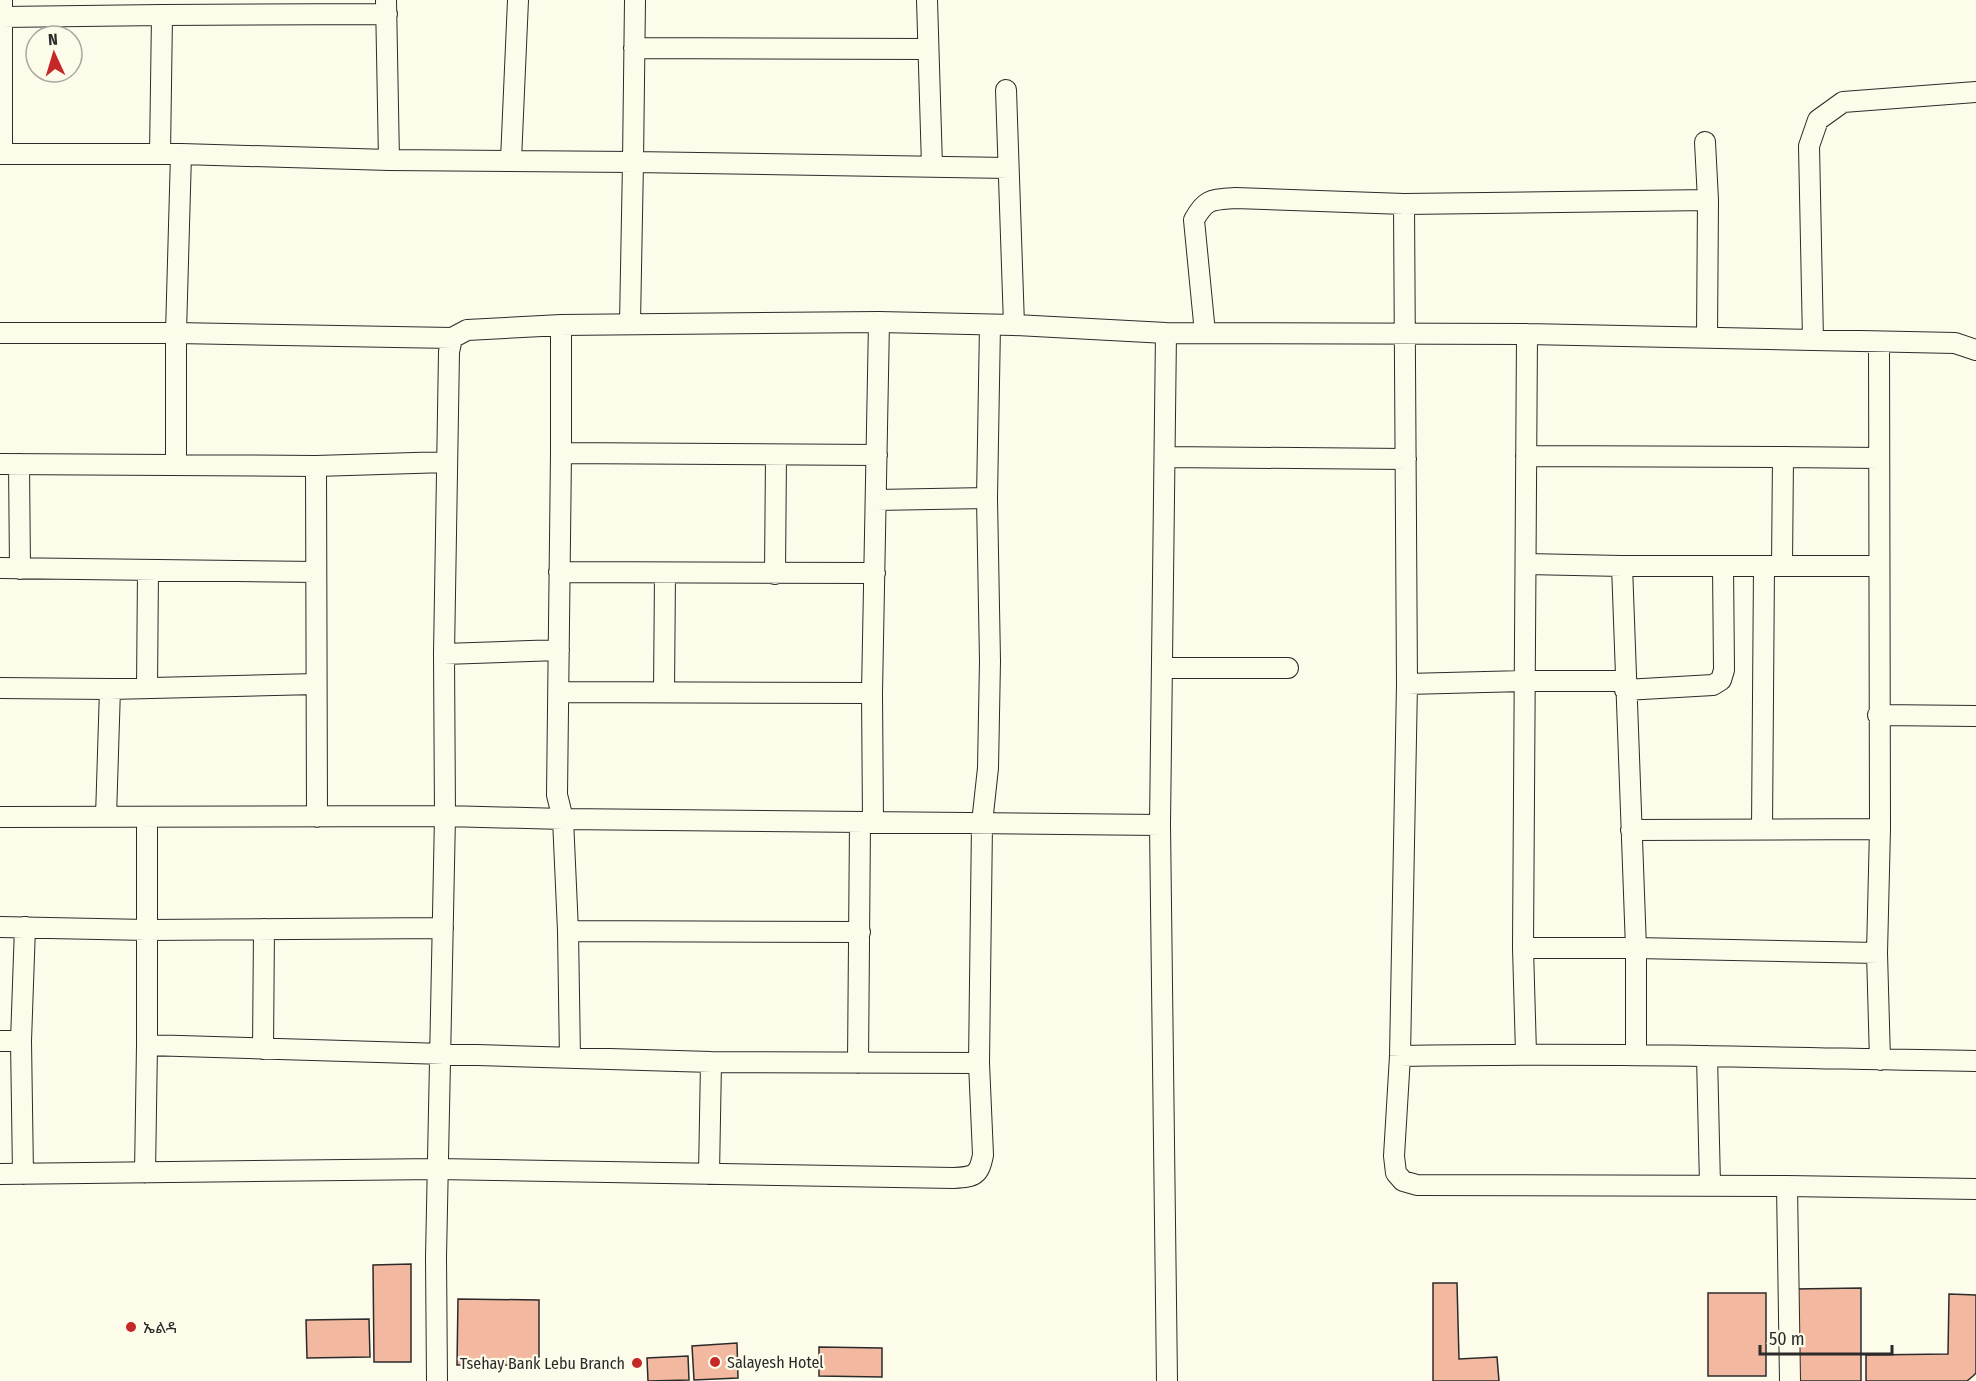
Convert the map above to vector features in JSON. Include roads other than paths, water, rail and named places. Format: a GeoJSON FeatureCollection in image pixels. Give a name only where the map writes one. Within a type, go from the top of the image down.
{"type":"FeatureCollection","features":[{"type":"Feature","properties":{"kind":"street"},"geometry":{"type":"LineString","coordinates":[[511,160],[518,0]]}},
{"type":"Feature","properties":{"kind":"street"},"geometry":{"type":"LineString","coordinates":[[630,323],[635,0]]}},
{"type":"Feature","properties":{"kind":"street"},"geometry":{"type":"LineString","coordinates":[[927,0],[932,166]]}},
{"type":"Feature","properties":{"kind":"street"},"geometry":{"type":"LineString","coordinates":[[389,160],[387,7],[172,10],[2,9],[1,154],[181,154],[389,160],[1008,168]]}},
{"type":"Feature","properties":{"kind":"street"},"geometry":{"type":"LineString","coordinates":[[160,154],[172,10]]}},
{"type":"Feature","properties":{"kind":"street"},"geometry":{"type":"LineString","coordinates":[[634,48],[928,49]]}},
{"type":"Feature","properties":{"kind":"street"},"geometry":{"type":"LineString","coordinates":[[1006,90],[1014,325]]}},
{"type":"Feature","properties":{"kind":"street"},"geometry":{"type":"LineString","coordinates":[[1813,340],[1809,146],[1818,120],[1843,102],[1976,92]]}},
{"type":"Feature","properties":{"kind":"street"},"geometry":{"type":"LineString","coordinates":[[1705,142],[1708,200],[1707,337]]}},
{"type":"Feature","properties":{"kind":"street"},"geometry":{"type":"LineString","coordinates":[[176,465],[176,333],[181,154]]}},
{"type":"Feature","properties":{"kind":"street"},"geometry":{"type":"LineString","coordinates":[[1205,333],[1194,220],[1202,206],[1215,200],[1235,198],[1404,204],[1708,200]]}},
{"type":"Feature","properties":{"kind":"street"},"geometry":{"type":"LineString","coordinates":[[1404,204],[1407,684],[1400,1056],[1394,1156],[1396,1173],[1403,1181],[1417,1185],[1710,1185],[1976,1190]]}},
{"type":"Feature","properties":{"kind":"street"},"geometry":{"type":"LineString","coordinates":[[0,333],[176,333],[453,338],[466,330],[561,325],[879,322],[1014,325],[1166,333],[1527,334],[1955,343],[1976,350]]}},
{"type":"Feature","properties":{"kind":"street"},"geometry":{"type":"LineString","coordinates":[[858,1062],[860,932],[872,693],[879,322]]}},
{"type":"Feature","properties":{"kind":"street"},"geometry":{"type":"LineString","coordinates":[[561,325],[557,795],[563,819],[570,1058]]}},
{"type":"Feature","properties":{"kind":"street"},"geometry":{"type":"LineString","coordinates":[[0,1174],[437,1169],[954,1178],[976,1174],[983,1155],[980,1063],[982,823],[987,768],[990,661],[987,498],[990,325]]}},
{"type":"Feature","properties":{"kind":"street"},"geometry":{"type":"LineString","coordinates":[[1166,333],[1164,668],[1160,825],[1167,1381]]}},
{"type":"Feature","properties":{"kind":"street"},"geometry":{"type":"LineString","coordinates":[[1526,1053],[1523,948],[1527,334]]}},
{"type":"Feature","properties":{"kind":"street"},"geometry":{"type":"LineString","coordinates":[[437,1381],[436,1257],[445,816],[444,654],[448,352],[453,338]]}},
{"type":"Feature","properties":{"kind":"street"},"geometry":{"type":"LineString","coordinates":[[1879,342],[1880,829],[1877,953],[1880,1060]]}},
{"type":"Feature","properties":{"kind":"street"},"geometry":{"type":"LineString","coordinates":[[561,453],[877,455]]}},
{"type":"Feature","properties":{"kind":"street"},"geometry":{"type":"LineString","coordinates":[[775,574],[776,455]]}},
{"type":"Feature","properties":{"kind":"street"},"geometry":{"type":"LineString","coordinates":[[1526,456],[1879,458]]}},
{"type":"Feature","properties":{"kind":"street"},"geometry":{"type":"LineString","coordinates":[[1165,457],[1406,459]]}},
{"type":"Feature","properties":{"kind":"street"},"geometry":{"type":"LineString","coordinates":[[1762,829],[1773,566],[1783,458]]}},
{"type":"Feature","properties":{"kind":"street"},"geometry":{"type":"LineString","coordinates":[[20,569],[9,464],[316,466],[447,462]]}},
{"type":"Feature","properties":{"kind":"street"},"geometry":{"type":"LineString","coordinates":[[316,466],[317,817]]}},
{"type":"Feature","properties":{"kind":"street"},"geometry":{"type":"LineString","coordinates":[[876,500],[987,498]]}},
{"type":"Feature","properties":{"kind":"street"},"geometry":{"type":"LineString","coordinates":[[1526,564],[1878,566]]}},
{"type":"Feature","properties":{"kind":"street"},"geometry":{"type":"LineString","coordinates":[[1622,566],[1636,948],[1636,1054]]}},
{"type":"Feature","properties":{"kind":"street"},"geometry":{"type":"LineString","coordinates":[[1407,684],[1524,681],[1625,686],[1713,685],[1721,680],[1724,670],[1723,566]]}},
{"type":"Feature","properties":{"kind":"street"},"geometry":{"type":"LineString","coordinates":[[0,568],[316,572]]}},
{"type":"Feature","properties":{"kind":"street"},"geometry":{"type":"LineString","coordinates":[[147,688],[148,570]]}},
{"type":"Feature","properties":{"kind":"street"},"geometry":{"type":"LineString","coordinates":[[559,572],[875,573]]}},
{"type":"Feature","properties":{"kind":"street"},"geometry":{"type":"LineString","coordinates":[[664,692],[665,573]]}},
{"type":"Feature","properties":{"kind":"street"},"geometry":{"type":"LineString","coordinates":[[444,654],[559,650]]}},
{"type":"Feature","properties":{"kind":"street"},"geometry":{"type":"LineString","coordinates":[[1164,668],[1288,668]]}},
{"type":"Feature","properties":{"kind":"street"},"geometry":{"type":"LineString","coordinates":[[0,687],[110,689],[316,684]]}},
{"type":"Feature","properties":{"kind":"street"},"geometry":{"type":"LineString","coordinates":[[106,817],[110,689]]}},
{"type":"Feature","properties":{"kind":"street"},"geometry":{"type":"LineString","coordinates":[[559,692],[872,693]]}},
{"type":"Feature","properties":{"kind":"street"},"geometry":{"type":"LineString","coordinates":[[1878,715],[1976,716]]}},
{"type":"Feature","properties":{"kind":"street"},"geometry":{"type":"LineString","coordinates":[[0,818],[445,816],[1160,825]]}},
{"type":"Feature","properties":{"kind":"street"},"geometry":{"type":"LineString","coordinates":[[145,1173],[147,818]]}},
{"type":"Feature","properties":{"kind":"street"},"geometry":{"type":"LineString","coordinates":[[1631,830],[1880,829]]}},
{"type":"Feature","properties":{"kind":"street"},"geometry":{"type":"LineString","coordinates":[[0,927],[147,930],[443,928]]}},
{"type":"Feature","properties":{"kind":"street"},"geometry":{"type":"LineString","coordinates":[[23,1174],[21,1041],[25,927]]}},
{"type":"Feature","properties":{"kind":"street"},"geometry":{"type":"LineString","coordinates":[[263,1049],[264,929]]}},
{"type":"Feature","properties":{"kind":"street"},"geometry":{"type":"LineString","coordinates":[[568,931],[860,932]]}},
{"type":"Feature","properties":{"kind":"street"},"geometry":{"type":"LineString","coordinates":[[1523,948],[1877,953]]}},
{"type":"Feature","properties":{"kind":"street"},"geometry":{"type":"LineString","coordinates":[[0,1041],[21,1041]]}},
{"type":"Feature","properties":{"kind":"street"},"geometry":{"type":"LineString","coordinates":[[147,1045],[711,1062],[980,1063]]}},
{"type":"Feature","properties":{"kind":"street"},"geometry":{"type":"LineString","coordinates":[[1400,1056],[1526,1053],[1976,1061]]}},
{"type":"Feature","properties":{"kind":"street"},"geometry":{"type":"LineString","coordinates":[[1707,1056],[1710,1185]]}},
{"type":"Feature","properties":{"kind":"street"},"geometry":{"type":"LineString","coordinates":[[709,1174],[711,1062]]}},
{"type":"Feature","properties":{"kind":"street"},"geometry":{"type":"LineString","coordinates":[[1787,1186],[1790,1381]]}},
{"type":"Feature","properties":{"kind":"place","name":"ኤልዳ"},"geometry":{"type":"Point","coordinates":[131,1327]}},
{"type":"Feature","properties":{"kind":"place","name":"Salayesh Hotel"},"geometry":{"type":"Point","coordinates":[715,1362]}},
{"type":"Feature","properties":{"kind":"place","name":"Tsehay Bank Lebu Branch"},"geometry":{"type":"Point","coordinates":[637,1363]}}]}
